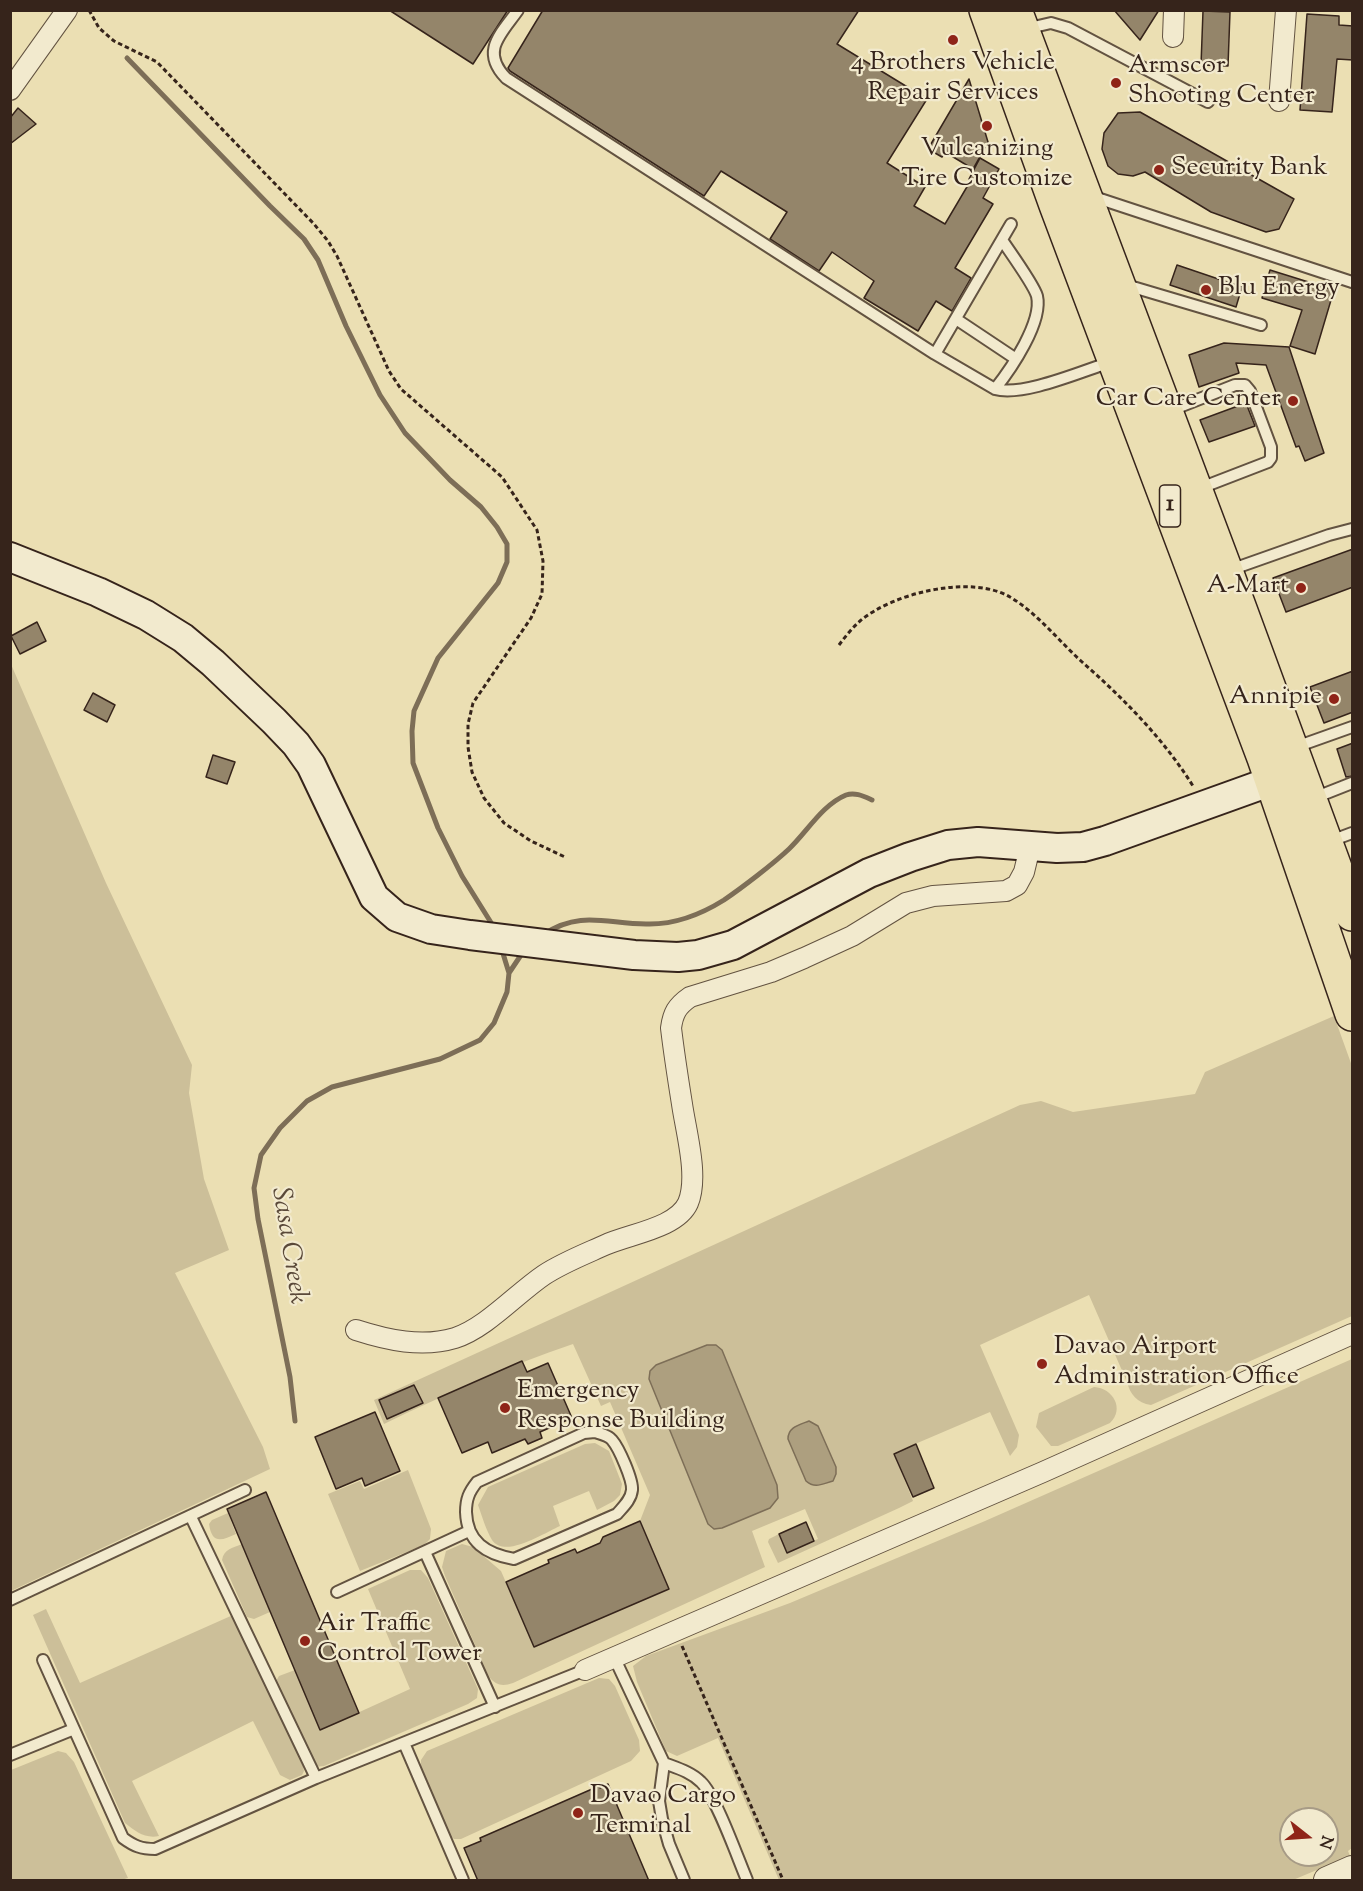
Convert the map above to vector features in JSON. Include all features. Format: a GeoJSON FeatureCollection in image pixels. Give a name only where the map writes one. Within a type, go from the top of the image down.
{"type":"FeatureCollection","features":[{"type":"Feature","properties":{"kind":"highway","name":"1"},"geometry":{"type":"LineString","coordinates":[[986,10],[1070,199],[1244,663],[1285,779],[1353,914]]}},
{"type":"Feature","properties":{"kind":"highway","name":"1"},"geometry":{"type":"LineString","coordinates":[[1018,20],[1070,199]]}},
{"type":"Feature","properties":{"kind":"highway","name":"1"},"geometry":{"type":"LineString","coordinates":[[1129,356],[1166,412],[1196,490],[1226,571],[1244,663]]}},
{"type":"Feature","properties":{"kind":"highway","name":"1"},"geometry":{"type":"LineString","coordinates":[[1320,846],[1351,1006]]}},
{"type":"Feature","properties":{"kind":"main road"},"geometry":{"type":"LineString","coordinates":[[10,557],[117,601],[146,615],[183,638],[239,686],[296,744],[311,765],[374,897],[384,908],[397,917],[416,925],[470,935],[634,955],[678,957],[698,955],[725,948],[869,873],[910,856],[948,845],[978,842],[1030,847],[1083,847],[1285,779]]}},
{"type":"Feature","properties":{"kind":"street"},"geometry":{"type":"LineString","coordinates":[[1173,37],[1174,10]]}},
{"type":"Feature","properties":{"kind":"street"},"geometry":{"type":"LineString","coordinates":[[1279,101],[1286,10]]}},
{"type":"Feature","properties":{"kind":"street"},"geometry":{"type":"LineString","coordinates":[[10,90],[63,13]]}},
{"type":"Feature","properties":{"kind":"street"},"geometry":{"type":"LineString","coordinates":[[356,1330],[405,1342],[432,1342],[455,1338],[481,1324],[546,1274],[606,1244],[671,1222],[682,1214],[689,1201],[692,1182],[671,1028],[672,1016],[679,1004],[690,997],[771,972],[804,958],[852,936],[906,903],[933,896],[1006,891],[1017,885],[1024,872],[1030,847]]}},
{"type":"Feature","properties":{"kind":"street"},"geometry":{"type":"LineString","coordinates":[[585,1670],[1043,1472],[1353,1334]]}},
{"type":"Feature","properties":{"kind":"street"},"geometry":{"type":"LineString","coordinates":[[1327,1881],[1353,1869]]}},
{"type":"Feature","properties":{"kind":"lane"},"geometry":{"type":"LineString","coordinates":[[518,10],[496,41],[493,55],[496,66],[506,78],[935,354],[995,389],[1005,392],[1016,391],[1129,356]]}},
{"type":"Feature","properties":{"kind":"lane"},"geometry":{"type":"LineString","coordinates":[[1018,20],[1036,25],[1051,23],[1068,28],[1208,102]]}},
{"type":"Feature","properties":{"kind":"lane"},"geometry":{"type":"LineString","coordinates":[[1070,199],[1353,282]]}},
{"type":"Feature","properties":{"kind":"lane"},"geometry":{"type":"LineString","coordinates":[[935,354],[1011,224]]}},
{"type":"Feature","properties":{"kind":"lane"},"geometry":{"type":"LineString","coordinates":[[995,389],[1016,359],[1037,316],[1037,295],[1002,240]]}},
{"type":"Feature","properties":{"kind":"lane"},"geometry":{"type":"LineString","coordinates":[[1103,288],[1261,325]]}},
{"type":"Feature","properties":{"kind":"lane"},"geometry":{"type":"LineString","coordinates":[[956,319],[1016,359]]}},
{"type":"Feature","properties":{"kind":"lane"},"geometry":{"type":"LineString","coordinates":[[1166,412],[1235,385],[1245,385],[1250,391],[1271,447],[1271,458],[1264,464],[1196,490]]}},
{"type":"Feature","properties":{"kind":"lane"},"geometry":{"type":"LineString","coordinates":[[1226,571],[1329,535],[1353,529]]}},
{"type":"Feature","properties":{"kind":"lane"},"geometry":{"type":"LineString","coordinates":[[1285,779],[1353,727]]}},
{"type":"Feature","properties":{"kind":"lane"},"geometry":{"type":"LineString","coordinates":[[1285,779],[1353,783]]}},
{"type":"Feature","properties":{"kind":"lane"},"geometry":{"type":"LineString","coordinates":[[595,1432],[612,1440],[632,1482],[632,1492],[626,1504],[617,1514],[514,1560],[486,1550],[468,1531],[466,1505],[468,1492],[477,1482],[584,1433],[595,1432]]}},
{"type":"Feature","properties":{"kind":"lane"},"geometry":{"type":"LineString","coordinates":[[10,1600],[245,1490]]}},
{"type":"Feature","properties":{"kind":"lane"},"geometry":{"type":"LineString","coordinates":[[190,1517],[316,1778]]}},
{"type":"Feature","properties":{"kind":"lane"},"geometry":{"type":"LineString","coordinates":[[337,1592],[468,1531]]}},
{"type":"Feature","properties":{"kind":"lane"},"geometry":{"type":"LineString","coordinates":[[425,1552],[495,1707]]}},
{"type":"Feature","properties":{"kind":"lane"},"geometry":{"type":"LineString","coordinates":[[614,1657],[664,1763],[659,1801],[662,1820],[684,1881]]}},
{"type":"Feature","properties":{"kind":"lane"},"geometry":{"type":"LineString","coordinates":[[43,1660],[123,1838],[134,1846],[145,1849],[154,1849],[316,1778],[585,1670]]}},
{"type":"Feature","properties":{"kind":"lane"},"geometry":{"type":"LineString","coordinates":[[10,1755],[74,1729]]}},
{"type":"Feature","properties":{"kind":"lane"},"geometry":{"type":"LineString","coordinates":[[404,1743],[463,1881]]}},
{"type":"Feature","properties":{"kind":"lane"},"geometry":{"type":"LineString","coordinates":[[664,1763],[694,1776],[704,1784],[714,1801],[747,1881]]}},
{"type":"Feature","properties":{"kind":"path"},"geometry":{"type":"LineString","coordinates":[[89,10],[99,28],[114,41],[157,62],[177,81],[314,224],[337,256],[389,371],[401,389],[502,477],[537,530],[542,550],[542,594],[531,618],[473,703],[468,724],[468,747],[472,772],[484,798],[504,823],[531,841],[565,857]]}},
{"type":"Feature","properties":{"kind":"path"},"geometry":{"type":"LineString","coordinates":[[838,645],[860,620],[893,602],[928,591],[958,586],[985,589],[1008,596],[1027,609],[1106,683],[1161,740],[1205,805]]}},
{"type":"Feature","properties":{"kind":"path"},"geometry":{"type":"LineString","coordinates":[[675,1631],[783,1881]]}},
{"type":"Feature","properties":{"kind":"shaded area"},"geometry":{"type":"Polygon","coordinates":[[[10,662],[106,883],[192,1065],[189,1093],[204,1179],[229,1250],[175,1273],[263,1447],[270,1469],[11,1591],[10,662]]]}},
{"type":"Feature","properties":{"kind":"shaded area"},"geometry":{"type":"Polygon","coordinates":[[[1334,1016],[1352,1066],[1352,1316],[1151,1405],[1138,1400],[1130,1390],[1089,1295],[980,1345],[1019,1435],[1017,1447],[1010,1456],[990,1412],[894,1453],[913,1501],[778,1563],[768,1542],[769,1539],[779,1534],[787,1552],[818,1539],[805,1509],[752,1531],[765,1567],[513,1683],[500,1684],[489,1677],[445,1576],[442,1567],[446,1551],[462,1544],[473,1547],[501,1571],[534,1647],[669,1589],[640,1521],[650,1495],[610,1402],[601,1406],[573,1344],[477,1381],[384,1424],[374,1400],[1020,1105],[1041,1101],[1073,1112],[1195,1094],[1205,1072],[1334,1016]]]}},
{"type":"Feature","properties":{"kind":"shaded area"},"geometry":{"type":"Polygon","coordinates":[[[707,1345],[716,1345],[722,1350],[777,1485],[778,1498],[770,1508],[722,1528],[714,1529],[708,1524],[649,1379],[650,1371],[656,1365],[707,1345]]]}},
{"type":"Feature","properties":{"kind":"shaded area"},"geometry":{"type":"Polygon","coordinates":[[[1352,1359],[1352,1848],[1348,1851],[1350,1856],[1339,1861],[1339,1807],[1279,1807],[1279,1867],[1324,1867],[1293,1880],[779,1880],[718,1738],[677,1756],[666,1751],[637,1682],[633,1666],[646,1656],[790,1603],[985,1521],[1352,1359]]]}},
{"type":"Feature","properties":{"kind":"shaded area"},"geometry":{"type":"Polygon","coordinates":[[[1094,1387],[1107,1391],[1115,1400],[1116,1412],[1110,1423],[1058,1446],[1051,1446],[1036,1427],[1039,1413],[1094,1387]]]}},
{"type":"Feature","properties":{"kind":"shaded area"},"geometry":{"type":"Polygon","coordinates":[[[809,1421],[818,1426],[836,1467],[833,1481],[819,1485],[812,1485],[806,1481],[788,1439],[792,1429],[809,1421]]]}},
{"type":"Feature","properties":{"kind":"shaded area"},"geometry":{"type":"Polygon","coordinates":[[[595,1443],[609,1451],[622,1484],[620,1495],[614,1501],[597,1510],[589,1491],[553,1506],[560,1526],[535,1539],[506,1547],[492,1540],[478,1505],[488,1487],[585,1444],[595,1443]]]}},
{"type":"Feature","properties":{"kind":"shaded area"},"geometry":{"type":"Polygon","coordinates":[[[408,1470],[431,1529],[430,1539],[424,1545],[360,1571],[328,1494],[360,1481],[364,1489],[408,1470]]]}},
{"type":"Feature","properties":{"kind":"shaded area"},"geometry":{"type":"Polygon","coordinates":[[[228,1513],[236,1534],[222,1539],[215,1538],[209,1524],[212,1520],[228,1513]]]}},
{"type":"Feature","properties":{"kind":"shaded area"},"geometry":{"type":"Polygon","coordinates":[[[242,1544],[270,1612],[254,1619],[247,1617],[222,1560],[227,1551],[242,1544]]]}},
{"type":"Feature","properties":{"kind":"shaded area"},"geometry":{"type":"Polygon","coordinates":[[[410,1570],[421,1570],[428,1578],[478,1689],[477,1698],[468,1704],[324,1766],[314,1767],[275,1683],[279,1676],[295,1670],[320,1730],[410,1689],[368,1589],[410,1570]]]}},
{"type":"Feature","properties":{"kind":"shaded area"},"geometry":{"type":"Polygon","coordinates":[[[46,1609],[80,1683],[233,1615],[303,1766],[302,1775],[290,1780],[280,1775],[253,1721],[132,1781],[159,1836],[149,1836],[136,1831],[125,1823],[33,1615],[46,1609]]]}},
{"type":"Feature","properties":{"kind":"shaded area"},"geometry":{"type":"Polygon","coordinates":[[[599,1678],[609,1679],[615,1686],[639,1740],[640,1751],[631,1761],[461,1839],[454,1839],[448,1834],[421,1772],[421,1760],[427,1751],[599,1678]]]}},
{"type":"Feature","properties":{"kind":"shaded area"},"geometry":{"type":"Polygon","coordinates":[[[58,1751],[66,1753],[74,1762],[128,1878],[121,1880],[11,1880],[11,1770],[58,1751]]]}},
{"type":"Feature","properties":{"kind":"building"},"geometry":{"type":"Polygon","coordinates":[[[389,10],[508,10],[473,64],[389,10]]]}},
{"type":"Feature","properties":{"kind":"building"},"geometry":{"type":"Polygon","coordinates":[[[543,10],[859,10],[837,44],[927,99],[887,163],[925,187],[914,206],[945,224],[971,180],[969,179],[980,158],[999,169],[983,198],[993,204],[955,268],[971,278],[952,311],[936,301],[918,331],[864,298],[874,281],[832,252],[819,271],[770,239],[787,212],[721,171],[704,196],[510,71],[508,68],[543,10]]]}},
{"type":"Feature","properties":{"kind":"building"},"geometry":{"type":"Polygon","coordinates":[[[1114,10],[1159,10],[1140,40],[1114,10]]]}},
{"type":"Feature","properties":{"kind":"building"},"geometry":{"type":"Polygon","coordinates":[[[1203,11],[1230,12],[1228,66],[1201,65],[1203,11]]]}},
{"type":"Feature","properties":{"kind":"building"},"geometry":{"type":"Polygon","coordinates":[[[1307,14],[1339,16],[1339,25],[1353,26],[1353,60],[1337,59],[1332,112],[1300,110],[1307,14]]]}},
{"type":"Feature","properties":{"kind":"building"},"geometry":{"type":"Polygon","coordinates":[[[969,79],[988,142],[973,169],[945,152],[942,157],[928,149],[969,79]]]}},
{"type":"Feature","properties":{"kind":"building"},"geometry":{"type":"Polygon","coordinates":[[[18,108],[36,124],[10,144],[10,118],[18,108]]]}},
{"type":"Feature","properties":{"kind":"building"},"geometry":{"type":"Polygon","coordinates":[[[1140,112],[1294,199],[1279,229],[1266,232],[1211,212],[1145,172],[1133,176],[1118,174],[1108,166],[1102,149],[1104,133],[1118,113],[1140,112]]]}},
{"type":"Feature","properties":{"kind":"building"},"geometry":{"type":"Polygon","coordinates":[[[1177,265],[1242,287],[1236,307],[1170,285],[1177,265]]]}},
{"type":"Feature","properties":{"kind":"building"},"geometry":{"type":"Polygon","coordinates":[[[1270,270],[1334,290],[1315,354],[1290,346],[1302,310],[1262,298],[1270,270]]]}},
{"type":"Feature","properties":{"kind":"building","name":"Car Care Center"},"geometry":{"type":"Polygon","coordinates":[[[1224,343],[1289,347],[1324,453],[1305,461],[1299,446],[1296,447],[1266,365],[1236,363],[1239,373],[1199,387],[1189,355],[1224,343]]]}},
{"type":"Feature","properties":{"kind":"building"},"geometry":{"type":"Polygon","coordinates":[[[1246,403],[1255,426],[1209,442],[1200,420],[1246,403]]]}},
{"type":"Feature","properties":{"kind":"building"},"geometry":{"type":"Polygon","coordinates":[[[1353,549],[1353,587],[1286,612],[1273,578],[1353,549]]]}},
{"type":"Feature","properties":{"kind":"building"},"geometry":{"type":"Polygon","coordinates":[[[37,622],[46,641],[20,654],[11,636],[37,622]]]}},
{"type":"Feature","properties":{"kind":"building"},"geometry":{"type":"Polygon","coordinates":[[[1353,671],[1353,712],[1324,723],[1310,687],[1353,671]]]}},
{"type":"Feature","properties":{"kind":"building"},"geometry":{"type":"Polygon","coordinates":[[[93,693],[115,705],[107,722],[84,710],[93,693]]]}},
{"type":"Feature","properties":{"kind":"building"},"geometry":{"type":"Polygon","coordinates":[[[1353,743],[1353,776],[1346,777],[1337,749],[1353,743]]]}},
{"type":"Feature","properties":{"kind":"building"},"geometry":{"type":"Polygon","coordinates":[[[213,755],[235,762],[227,784],[206,777],[213,755]]]}},
{"type":"Feature","properties":{"kind":"building","name":"Emergency Response Building"},"geometry":{"type":"Polygon","coordinates":[[[522,1361],[527,1372],[548,1363],[572,1418],[540,1432],[542,1438],[528,1444],[525,1439],[492,1453],[488,1442],[462,1453],[438,1398],[522,1361]]]}},
{"type":"Feature","properties":{"kind":"building"},"geometry":{"type":"Polygon","coordinates":[[[414,1385],[423,1403],[387,1419],[379,1400],[414,1385]]]}},
{"type":"Feature","properties":{"kind":"building"},"geometry":{"type":"Polygon","coordinates":[[[375,1412],[400,1471],[365,1486],[362,1478],[336,1489],[315,1437],[375,1412]]]}},
{"type":"Feature","properties":{"kind":"building"},"geometry":{"type":"Polygon","coordinates":[[[916,1444],[934,1488],[913,1497],[894,1454],[916,1444]]]}},
{"type":"Feature","properties":{"kind":"building","name":"Air Traffic Control Tower"},"geometry":{"type":"Polygon","coordinates":[[[266,1492],[359,1713],[320,1730],[227,1509],[266,1492]]]}},
{"type":"Feature","properties":{"kind":"building"},"geometry":{"type":"Polygon","coordinates":[[[640,1521],[669,1589],[534,1647],[506,1582],[549,1563],[548,1560],[575,1549],[577,1553],[600,1543],[603,1537],[640,1521]]]}},
{"type":"Feature","properties":{"kind":"building"},"geometry":{"type":"Polygon","coordinates":[[[806,1522],[814,1541],[787,1553],[779,1534],[806,1522]]]}},
{"type":"Feature","properties":{"kind":"building","name":"Davao Cargo Terminal"},"geometry":{"type":"Polygon","coordinates":[[[608,1784],[649,1881],[478,1881],[464,1848],[481,1841],[480,1838],[608,1784]]]}},
{"type":"Feature","properties":{"kind":"waterway"},"geometry":{"type":"LineString","coordinates":[[127,58],[304,239],[318,260],[346,326],[380,395],[405,433],[450,480],[481,507],[507,544],[507,562],[498,583],[438,658],[414,711],[412,731],[413,763],[438,828],[462,876],[495,929]]}},
{"type":"Feature","properties":{"kind":"waterway"},"geometry":{"type":"LineString","coordinates":[[544,934],[570,922],[582,920],[657,924],[677,921],[706,910],[749,882],[789,849],[822,812],[837,799],[853,794],[872,800]]}},
{"type":"Feature","properties":{"kind":"waterway","name":"Sasa Creek"},"geometry":{"type":"LineString","coordinates":[[295,1421],[290,1377],[258,1219],[254,1188],[261,1155],[280,1128],[307,1101],[332,1087],[440,1059],[480,1040],[494,1023],[507,992],[509,973],[501,947]]}},
{"type":"Feature","properties":{"kind":"waterway"},"geometry":{"type":"LineString","coordinates":[[509,973],[523,952]]}},
{"type":"Feature","properties":{"kind":"place","name":"4 Brothers Vehicle Repair Services"},"geometry":{"type":"Point","coordinates":[953,40]}},
{"type":"Feature","properties":{"kind":"place","name":"Armscor Shooting Center"},"geometry":{"type":"Point","coordinates":[1116,83]}},
{"type":"Feature","properties":{"kind":"place","name":"Vulcanizing Tire Customize"},"geometry":{"type":"Point","coordinates":[987,126]}},
{"type":"Feature","properties":{"kind":"place","name":"Security Bank"},"geometry":{"type":"Point","coordinates":[1159,170]}},
{"type":"Feature","properties":{"kind":"place","name":"Blu Energy"},"geometry":{"type":"Point","coordinates":[1206,290]}},
{"type":"Feature","properties":{"kind":"place","name":"Car Care Center"},"geometry":{"type":"Point","coordinates":[1293,401]}},
{"type":"Feature","properties":{"kind":"place","name":"A-Mart"},"geometry":{"type":"Point","coordinates":[1301,588]}},
{"type":"Feature","properties":{"kind":"place","name":"Annipie"},"geometry":{"type":"Point","coordinates":[1334,699]}},
{"type":"Feature","properties":{"kind":"place","name":"Davao Airport Administration Office"},"geometry":{"type":"Point","coordinates":[1042,1364]}},
{"type":"Feature","properties":{"kind":"place","name":"Emergency Response Building"},"geometry":{"type":"Point","coordinates":[505,1408]}},
{"type":"Feature","properties":{"kind":"place","name":"Air Traffic Control Tower"},"geometry":{"type":"Point","coordinates":[305,1641]}},
{"type":"Feature","properties":{"kind":"place","name":"Davao Cargo Terminal"},"geometry":{"type":"Point","coordinates":[578,1813]}}]}
